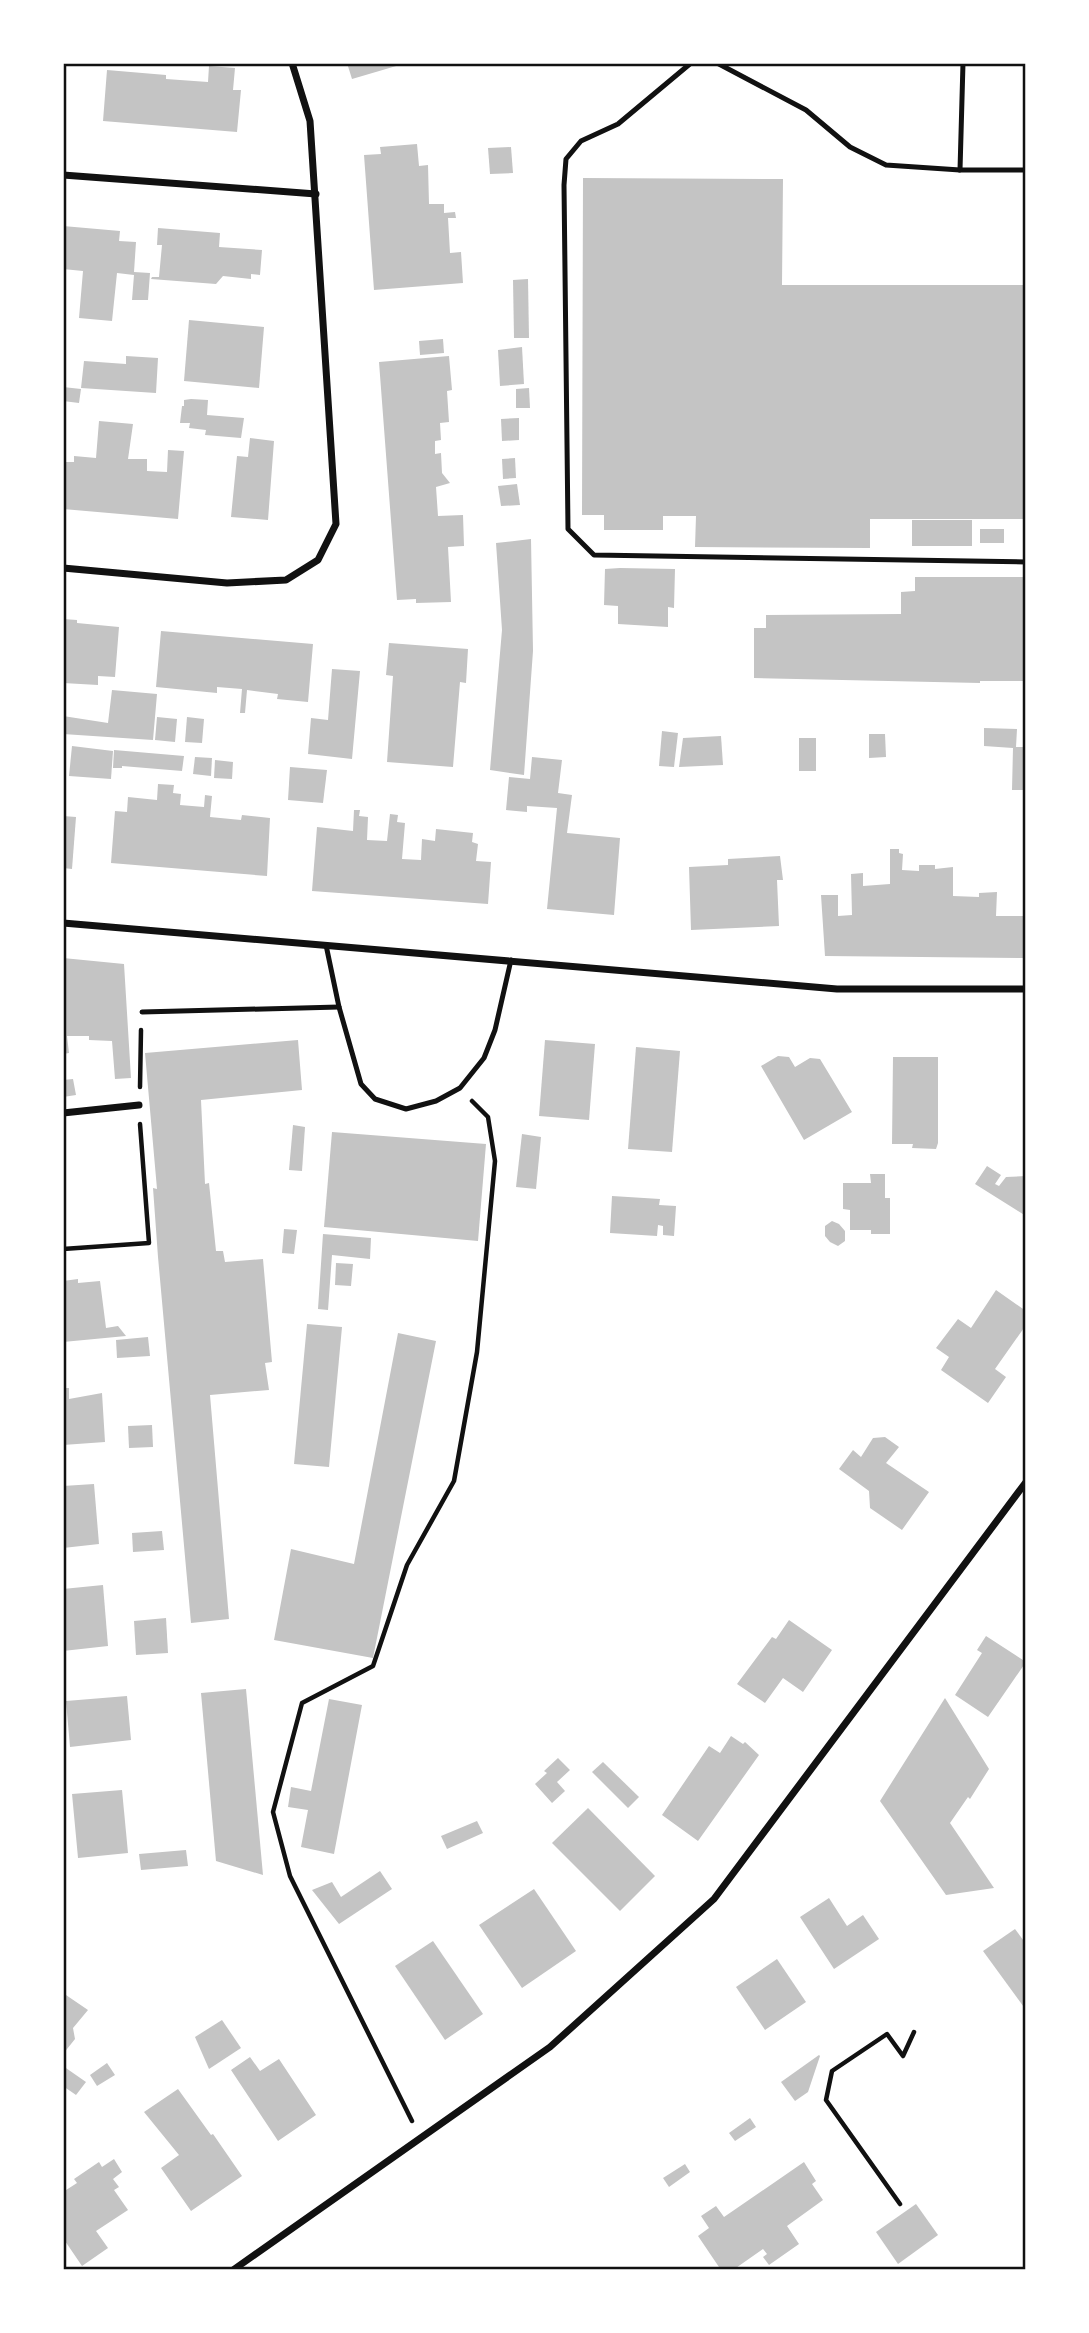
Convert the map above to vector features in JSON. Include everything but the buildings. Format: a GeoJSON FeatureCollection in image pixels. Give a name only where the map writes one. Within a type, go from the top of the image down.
{"type":"FeatureCollection","features":[{"type":"Feature","properties":{"kind":"street"},"geometry":{"type":"LineString","coordinates":[[63,568],[227,583],[286,580],[318,560],[336,524],[310,121],[292,63]]}},
{"type":"Feature","properties":{"kind":"street"},"geometry":{"type":"LineString","coordinates":[[63,175],[316,194]]}},
{"type":"Feature","properties":{"kind":"street"},"geometry":{"type":"LineString","coordinates":[[63,923],[837,989],[1026,989]]}},
{"type":"Feature","properties":{"kind":"street"},"geometry":{"type":"LineString","coordinates":[[63,1113],[139,1105]]}},
{"type":"Feature","properties":{"kind":"street"},"geometry":{"type":"LineString","coordinates":[[233,2270],[550,2047],[714,1899],[1026,1482]]}},
{"type":"Feature","properties":{"kind":"lane"},"geometry":{"type":"LineString","coordinates":[[691,63],[618,124],[581,141],[566,159],[564,185],[568,529],[594,555],[1026,562]]}},
{"type":"Feature","properties":{"kind":"lane"},"geometry":{"type":"LineString","coordinates":[[717,63],[806,110],[850,147],[886,166],[1026,170]]}},
{"type":"Feature","properties":{"kind":"lane"},"geometry":{"type":"LineString","coordinates":[[960,170],[963,63]]}},
{"type":"Feature","properties":{"kind":"lane"},"geometry":{"type":"LineString","coordinates":[[326,945],[339,1007],[361,1084],[375,1099],[406,1109],[436,1101],[460,1088],[484,1058],[492,1039],[511,960]]}},
{"type":"Feature","properties":{"kind":"lane"},"geometry":{"type":"LineString","coordinates":[[142,1012],[339,1007]]}},
{"type":"Feature","properties":{"kind":"path"},"geometry":{"type":"LineString","coordinates":[[63,1249],[149,1243],[139,1105],[142,1012]]}},
{"type":"Feature","properties":{"kind":"path"},"geometry":{"type":"LineString","coordinates":[[421,2139],[290,1876],[273,1812],[302,1703],[373,1666],[407,1565],[454,1481],[477,1352],[495,1161],[488,1117],[460,1088]]}},
{"type":"Feature","properties":{"kind":"path"},"geometry":{"type":"LineString","coordinates":[[900,2204],[826,2101],[832,2071],[887,2034],[903,2056],[914,2032]]}}]}
